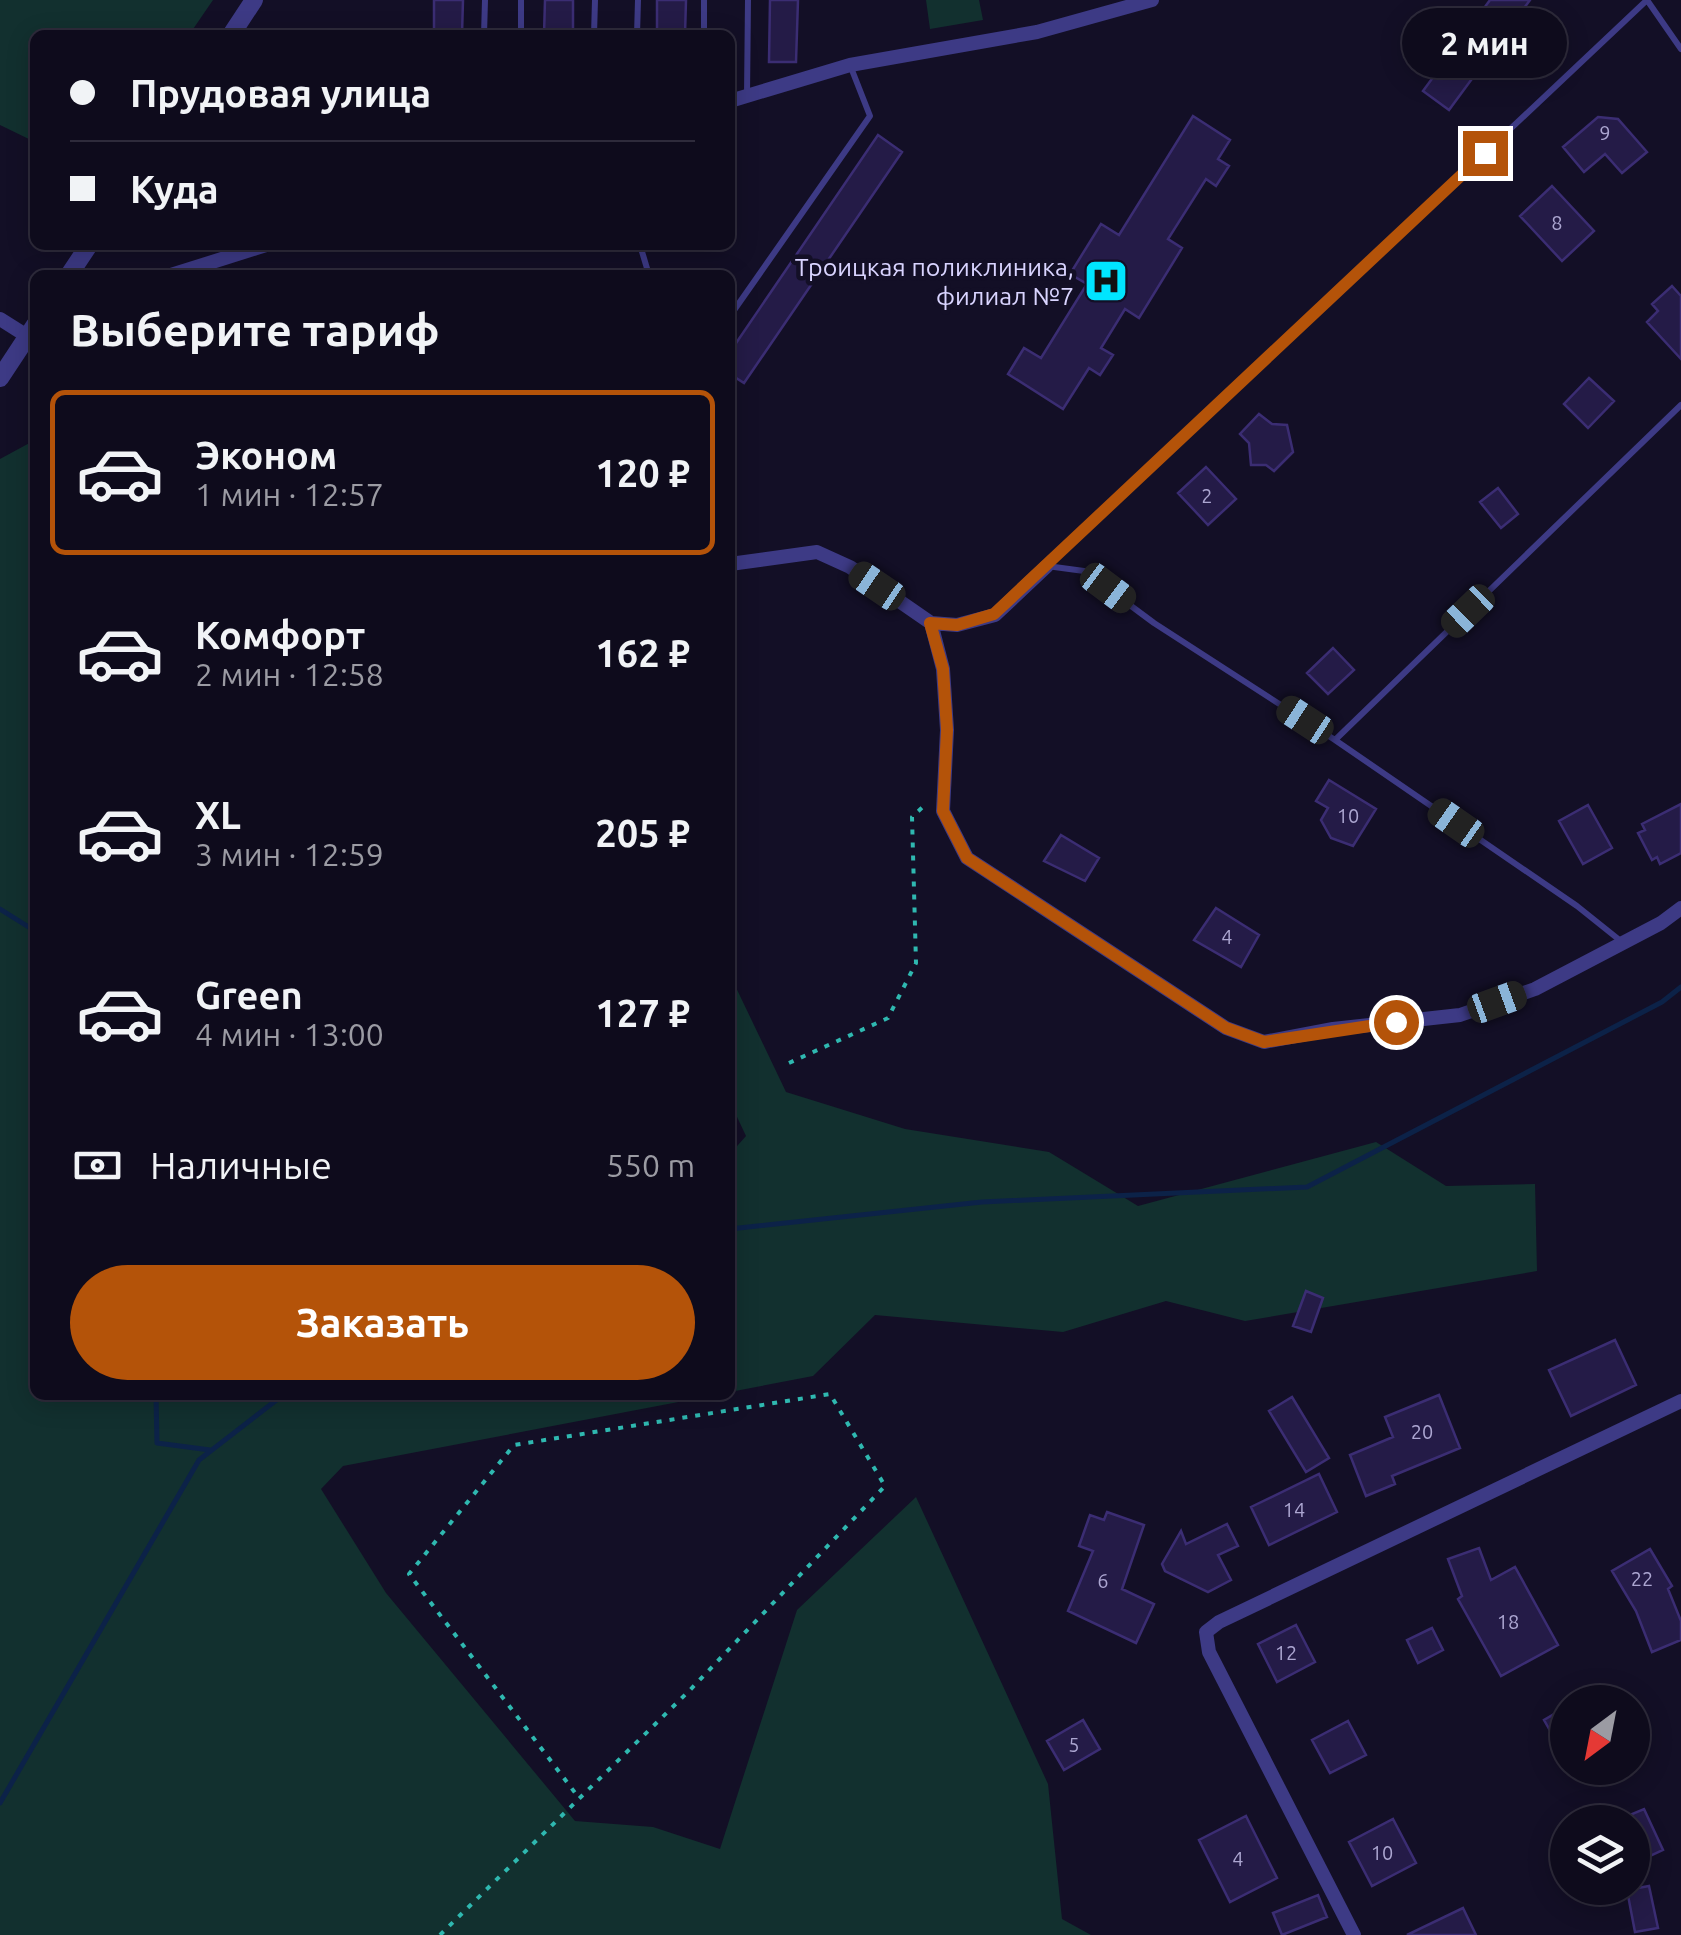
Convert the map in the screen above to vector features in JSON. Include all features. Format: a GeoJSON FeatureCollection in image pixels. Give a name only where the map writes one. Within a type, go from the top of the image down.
{"type":"FeatureCollection","features":[{"type":"Feature","properties":{"kind":"street"},"geometry":{"type":"LineString","coordinates":[[234,30],[254,0]]}},
{"type":"Feature","properties":{"kind":"street"},"geometry":{"type":"LineString","coordinates":[[735,100],[850,65],[1036,32],[1153,0]]}},
{"type":"Feature","properties":{"kind":"street"},"geometry":{"type":"LineString","coordinates":[[187,270],[250,250]]}},
{"type":"Feature","properties":{"kind":"street"},"geometry":{"type":"LineString","coordinates":[[0,320],[30,330]]}},
{"type":"Feature","properties":{"kind":"street"},"geometry":{"type":"LineString","coordinates":[[0,378],[30,332]]}},
{"type":"Feature","properties":{"kind":"street"},"geometry":{"type":"LineString","coordinates":[[735,563],[817,552],[850,567],[930,623],[957,625],[994,614],[1048,566]]}},
{"type":"Feature","properties":{"kind":"street"},"geometry":{"type":"LineString","coordinates":[[930,623],[943,669],[947,730],[943,811],[967,858],[1226,1028],[1264,1042],[1333,1029],[1460,1016],[1535,988],[1681,908]]}},
{"type":"Feature","properties":{"kind":"street"},"geometry":{"type":"LineString","coordinates":[[1354,1935],[1209,1652],[1206,1632],[1219,1622],[1681,1401]]}},
{"type":"Feature","properties":{"kind":"lane"},"geometry":{"type":"LineString","coordinates":[[484,30],[486,0]]}},
{"type":"Feature","properties":{"kind":"lane"},"geometry":{"type":"LineString","coordinates":[[520,0],[521,30]]}},
{"type":"Feature","properties":{"kind":"lane"},"geometry":{"type":"LineString","coordinates":[[594,30],[595,0]]}},
{"type":"Feature","properties":{"kind":"lane"},"geometry":{"type":"LineString","coordinates":[[638,0],[638,30]]}},
{"type":"Feature","properties":{"kind":"lane"},"geometry":{"type":"LineString","coordinates":[[704,0],[704,30]]}},
{"type":"Feature","properties":{"kind":"lane"},"geometry":{"type":"LineString","coordinates":[[747,96],[748,0]]}},
{"type":"Feature","properties":{"kind":"lane"},"geometry":{"type":"LineString","coordinates":[[1048,566],[1647,0],[1681,49]]}},
{"type":"Feature","properties":{"kind":"lane"},"geometry":{"type":"LineString","coordinates":[[735,309],[870,116],[850,65]]}},
{"type":"Feature","properties":{"kind":"lane"},"geometry":{"type":"LineString","coordinates":[[1336,740],[1681,405]]}},
{"type":"Feature","properties":{"kind":"lane"},"geometry":{"type":"LineString","coordinates":[[1048,566],[1084,571],[1154,623],[1336,740],[1578,906],[1623,942]]}},
{"type":"Feature","properties":{"kind":"path"},"geometry":{"type":"LineString","coordinates":[[789,1063],[888,1018],[916,963],[912,817],[944,787]]}},
{"type":"Feature","properties":{"kind":"path"},"geometry":{"type":"LineString","coordinates":[[440,1935],[690,1690],[884,1486],[830,1394],[514,1445],[409,1574],[579,1798]]}},
{"type":"Feature","properties":{"kind":"green space"},"geometry":{"type":"Polygon","coordinates":[[[0,0],[213,0],[192,30],[30,30],[30,140],[0,125],[0,0]]]}},
{"type":"Feature","properties":{"kind":"green space"},"geometry":{"type":"Polygon","coordinates":[[[926,0],[979,0],[983,20],[930,29],[926,0]]]}},
{"type":"Feature","properties":{"kind":"green space"},"geometry":{"type":"Polygon","coordinates":[[[30,443],[30,1400],[689,1400],[343,1466],[321,1489],[386,1593],[575,1821],[653,1827],[720,1849],[797,1610],[916,1497],[1048,1784],[1062,1919],[1091,1935],[0,1935],[0,459],[30,443]]]}},
{"type":"Feature","properties":{"kind":"green space"},"geometry":{"type":"Polygon","coordinates":[[[735,985],[786,1092],[905,1129],[1049,1152],[1138,1206],[1376,1142],[1446,1186],[1535,1184],[1537,1271],[1245,1321],[1166,1301],[1063,1332],[875,1315],[813,1376],[735,1391],[735,1148],[746,1136],[735,1113],[735,985]]]}},
{"type":"Feature","properties":{"kind":"building"},"geometry":{"type":"Polygon","coordinates":[[[434,0],[463,0],[462,30],[434,30],[434,0]]]}},
{"type":"Feature","properties":{"kind":"building"},"geometry":{"type":"Polygon","coordinates":[[[545,0],[573,0],[573,30],[544,30],[545,0]]]}},
{"type":"Feature","properties":{"kind":"building"},"geometry":{"type":"Polygon","coordinates":[[[657,0],[686,0],[685,30],[657,30],[657,0]]]}},
{"type":"Feature","properties":{"kind":"building"},"geometry":{"type":"Polygon","coordinates":[[[770,0],[798,0],[796,62],[769,62],[770,0]]]}},
{"type":"Feature","properties":{"kind":"building"},"geometry":{"type":"Polygon","coordinates":[[[1490,0],[1530,0],[1449,110],[1423,91],[1490,0]]]}},
{"type":"Feature","properties":{"kind":"building"},"geometry":{"type":"Polygon","coordinates":[[[1193,116],[1230,140],[1218,159],[1229,166],[1216,186],[1206,179],[1168,239],[1182,248],[1139,318],[1125,309],[1101,348],[1113,355],[1100,375],[1089,368],[1063,409],[1008,374],[1024,348],[1041,358],[1087,284],[1070,274],[1101,224],[1119,235],[1193,116]]]}},
{"type":"Feature","properties":{"kind":"building"},"geometry":{"type":"Polygon","coordinates":[[[1598,117],[1618,119],[1647,152],[1622,173],[1605,154],[1584,172],[1563,147],[1598,117]]]}},
{"type":"Feature","properties":{"kind":"building"},"geometry":{"type":"Polygon","coordinates":[[[878,135],[902,152],[744,383],[735,377],[735,345],[878,135]]]}},
{"type":"Feature","properties":{"kind":"building"},"geometry":{"type":"Polygon","coordinates":[[[1552,186],[1594,231],[1562,261],[1520,216],[1552,186]]]}},
{"type":"Feature","properties":{"kind":"building"},"geometry":{"type":"Polygon","coordinates":[[[1672,286],[1681,296],[1681,359],[1647,322],[1658,311],[1652,304],[1672,286]]]}},
{"type":"Feature","properties":{"kind":"building"},"geometry":{"type":"Polygon","coordinates":[[[1589,378],[1614,401],[1588,428],[1564,404],[1589,378]]]}},
{"type":"Feature","properties":{"kind":"building"},"geometry":{"type":"Polygon","coordinates":[[[1259,414],[1272,424],[1287,425],[1293,452],[1274,471],[1266,465],[1251,465],[1249,443],[1240,434],[1259,414]]]}},
{"type":"Feature","properties":{"kind":"building"},"geometry":{"type":"Polygon","coordinates":[[[1206,467],[1236,499],[1208,525],[1178,493],[1206,467]]]}},
{"type":"Feature","properties":{"kind":"building"},"geometry":{"type":"Polygon","coordinates":[[[1498,488],[1518,514],[1501,528],[1480,502],[1498,488]]]}},
{"type":"Feature","properties":{"kind":"building"},"geometry":{"type":"Polygon","coordinates":[[[1333,648],[1354,670],[1328,694],[1307,673],[1333,648]]]}},
{"type":"Feature","properties":{"kind":"building"},"geometry":{"type":"Polygon","coordinates":[[[1329,780],[1376,809],[1353,846],[1331,838],[1321,820],[1328,808],[1316,801],[1329,780]]]}},
{"type":"Feature","properties":{"kind":"building"},"geometry":{"type":"Polygon","coordinates":[[[1681,804],[1681,853],[1660,864],[1657,857],[1652,860],[1638,833],[1645,830],[1642,824],[1681,804]]]}},
{"type":"Feature","properties":{"kind":"building"},"geometry":{"type":"Polygon","coordinates":[[[1588,805],[1612,848],[1583,864],[1559,821],[1588,805]]]}},
{"type":"Feature","properties":{"kind":"building"},"geometry":{"type":"Polygon","coordinates":[[[1061,835],[1099,858],[1085,881],[1044,861],[1061,835]]]}},
{"type":"Feature","properties":{"kind":"building"},"geometry":{"type":"Polygon","coordinates":[[[1216,908],[1259,935],[1241,967],[1194,940],[1216,908]]]}},
{"type":"Feature","properties":{"kind":"building"},"geometry":{"type":"Polygon","coordinates":[[[1306,1291],[1323,1298],[1311,1332],[1293,1326],[1306,1291]]]}},
{"type":"Feature","properties":{"kind":"building"},"geometry":{"type":"Polygon","coordinates":[[[1615,1340],[1636,1385],[1571,1416],[1549,1370],[1615,1340]]]}},
{"type":"Feature","properties":{"kind":"building"},"geometry":{"type":"Polygon","coordinates":[[[1439,1395],[1460,1448],[1392,1476],[1395,1484],[1366,1496],[1350,1455],[1393,1437],[1385,1417],[1439,1395]]]}},
{"type":"Feature","properties":{"kind":"building"},"geometry":{"type":"Polygon","coordinates":[[[1292,1397],[1329,1458],[1306,1472],[1269,1411],[1292,1397]]]}},
{"type":"Feature","properties":{"kind":"building"},"geometry":{"type":"Polygon","coordinates":[[[1319,1474],[1337,1512],[1269,1545],[1251,1507],[1319,1474]]]}},
{"type":"Feature","properties":{"kind":"building"},"geometry":{"type":"Polygon","coordinates":[[[1107,1512],[1144,1525],[1122,1589],[1154,1604],[1136,1643],[1068,1611],[1093,1551],[1079,1546],[1090,1515],[1104,1520],[1107,1512]]]}},
{"type":"Feature","properties":{"kind":"building"},"geometry":{"type":"Polygon","coordinates":[[[1227,1524],[1238,1546],[1218,1555],[1231,1580],[1208,1592],[1165,1571],[1162,1564],[1181,1531],[1186,1544],[1227,1524]]]}},
{"type":"Feature","properties":{"kind":"building"},"geometry":{"type":"Polygon","coordinates":[[[1479,1548],[1491,1580],[1515,1567],[1558,1645],[1501,1676],[1458,1599],[1462,1596],[1448,1559],[1479,1548]]]}},
{"type":"Feature","properties":{"kind":"building"},"geometry":{"type":"Polygon","coordinates":[[[1650,1549],[1672,1586],[1668,1589],[1681,1621],[1681,1640],[1652,1652],[1636,1611],[1612,1571],[1650,1549]]]}},
{"type":"Feature","properties":{"kind":"building"},"geometry":{"type":"Polygon","coordinates":[[[1296,1625],[1315,1662],[1277,1682],[1258,1644],[1296,1625]]]}},
{"type":"Feature","properties":{"kind":"building"},"geometry":{"type":"Polygon","coordinates":[[[1432,1628],[1443,1650],[1418,1663],[1407,1640],[1432,1628]]]}},
{"type":"Feature","properties":{"kind":"building"},"geometry":{"type":"Polygon","coordinates":[[[1083,1720],[1100,1749],[1064,1770],[1047,1741],[1083,1720]]]}},
{"type":"Feature","properties":{"kind":"building"},"geometry":{"type":"Polygon","coordinates":[[[1348,1721],[1366,1755],[1330,1773],[1312,1740],[1348,1721]]]}},
{"type":"Feature","properties":{"kind":"building"},"geometry":{"type":"Polygon","coordinates":[[[1246,1816],[1277,1878],[1230,1902],[1199,1840],[1246,1816]]]}},
{"type":"Feature","properties":{"kind":"building"},"geometry":{"type":"Polygon","coordinates":[[[1393,1819],[1416,1863],[1372,1886],[1349,1842],[1393,1819]]]}},
{"type":"Feature","properties":{"kind":"building"},"geometry":{"type":"Polygon","coordinates":[[[1650,1822],[1663,1850],[1650,1856],[1650,1822]]]}},
{"type":"Feature","properties":{"kind":"building"},"geometry":{"type":"Polygon","coordinates":[[[1650,1891],[1658,1928],[1635,1932],[1630,1905],[1650,1905],[1650,1891]]]}},
{"type":"Feature","properties":{"kind":"building"},"geometry":{"type":"Polygon","coordinates":[[[1318,1895],[1327,1917],[1282,1935],[1273,1913],[1318,1895]]]}},
{"type":"Feature","properties":{"kind":"building"},"geometry":{"type":"Polygon","coordinates":[[[1463,1908],[1476,1935],[1407,1935],[1463,1908]]]}},
{"type":"Feature","properties":{"kind":"waterway"},"geometry":{"type":"LineString","coordinates":[[0,909],[30,928]]}},
{"type":"Feature","properties":{"kind":"waterway"},"geometry":{"type":"LineString","coordinates":[[735,1228],[982,1202],[1307,1187],[1662,1002],[1681,987]]}},
{"type":"Feature","properties":{"kind":"waterway"},"geometry":{"type":"LineString","coordinates":[[156,1400],[157,1443],[210,1450]]}},
{"type":"Feature","properties":{"kind":"waterway"},"geometry":{"type":"LineString","coordinates":[[0,1803],[199,1460],[277,1400]]}},
{"type":"Feature","properties":{"kind":"place","name":"Троицкая поликлиника, филиал №7"},"geometry":{"type":"Point","coordinates":[1106,281]}},
{"type":"Feature","properties":{"kind":"route"},"geometry":{"type":"LineString","coordinates":[[1396,1022],[1264,1042],[1226,1028],[967,858],[943,811],[947,730],[943,669],[930,623],[957,625],[994,614],[1485,153]]}}]}
